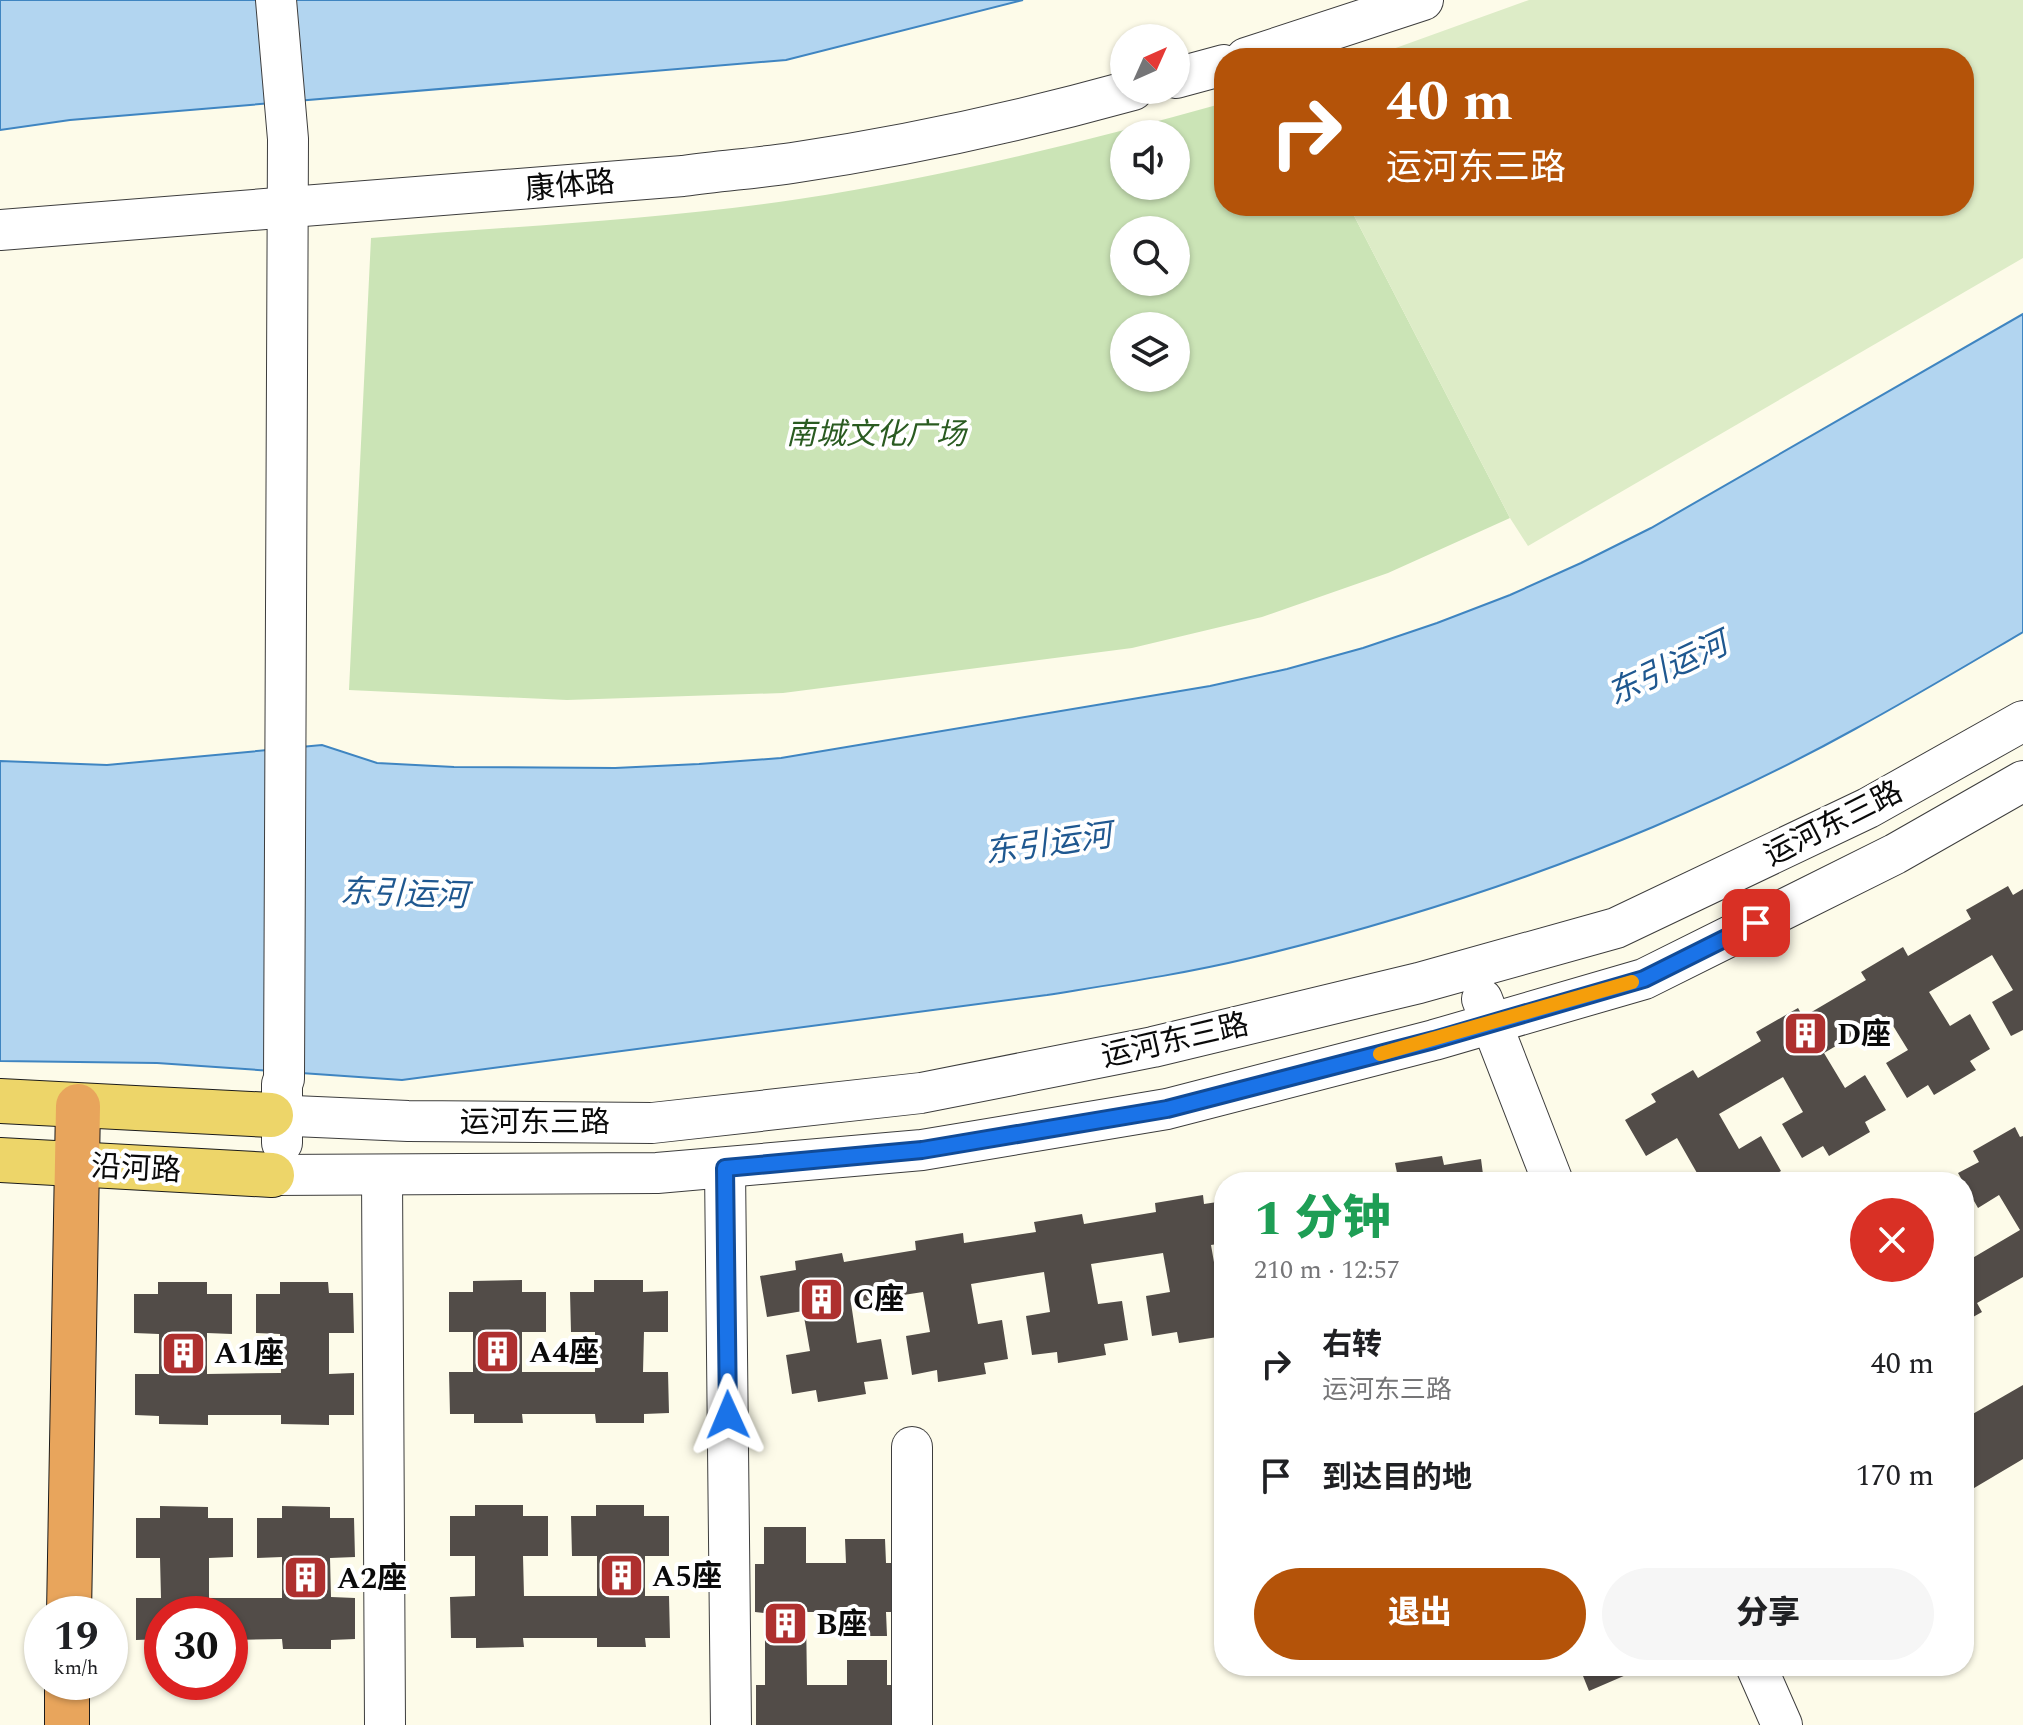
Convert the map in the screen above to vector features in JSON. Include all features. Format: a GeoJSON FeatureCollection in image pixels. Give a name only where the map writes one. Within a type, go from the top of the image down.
{"type":"FeatureCollection","features":[{"type":"Feature","properties":{"kind":"highway"},"geometry":{"type":"LineString","coordinates":[[69,1596],[78,1106]]}},
{"type":"Feature","properties":{"kind":"highway"},"geometry":{"type":"LineString","coordinates":[[67,1700],[67,1725]]}},
{"type":"Feature","properties":{"kind":"main road","name":"沿河路"},"geometry":{"type":"LineString","coordinates":[[0,1101],[78,1106],[279,1103]]}},
{"type":"Feature","properties":{"kind":"main road","name":"沿河路"},"geometry":{"type":"LineString","coordinates":[[0,1160],[277,1175]]}},
{"type":"Feature","properties":{"kind":"street"},"geometry":{"type":"LineString","coordinates":[[276,0],[288,139],[285,691],[277,1175]]}},
{"type":"Feature","properties":{"kind":"street"},"geometry":{"type":"LineString","coordinates":[[1278,48],[1423,0]]}},
{"type":"Feature","properties":{"kind":"street"},"geometry":{"type":"LineString","coordinates":[[1190,74],[1214,68]]}},
{"type":"Feature","properties":{"kind":"street","name":"康体路"},"geometry":{"type":"LineString","coordinates":[[0,230],[683,176],[792,163],[997,124],[1110,96]]}},
{"type":"Feature","properties":{"kind":"street","name":"运河东三路"},"geometry":{"type":"LineString","coordinates":[[279,1103],[408,1121],[652,1123],[921,1093],[1153,1047],[1419,983],[1616,928],[1868,808],[2023,721]]}},
{"type":"Feature","properties":{"kind":"street","name":"运河东三路"},"geometry":{"type":"LineString","coordinates":[[277,1175],[657,1173],[725,1168],[922,1150],[1167,1109],[1434,1040],[1644,979],[1895,854],[2023,781]]}},
{"type":"Feature","properties":{"kind":"street"},"geometry":{"type":"LineString","coordinates":[[1470,969],[1549,1172]]}},
{"type":"Feature","properties":{"kind":"street"},"geometry":{"type":"LineString","coordinates":[[725,1168],[731,1725]]}},
{"type":"Feature","properties":{"kind":"street"},"geometry":{"type":"LineString","coordinates":[[382,1175],[385,1725]]}},
{"type":"Feature","properties":{"kind":"street"},"geometry":{"type":"LineString","coordinates":[[912,1447],[912,1725]]}},
{"type":"Feature","properties":{"kind":"street"},"geometry":{"type":"LineString","coordinates":[[1760,1676],[1782,1725]]}},
{"type":"Feature","properties":{"kind":"green space"},"geometry":{"type":"Polygon","coordinates":[[[1529,0],[2023,0],[2023,258],[1528,546],[1510,518],[1354,216],[1974,216],[1974,48],[1396,48],[1529,0]]]}},
{"type":"Feature","properties":{"kind":"green space","name":"南城文化广场"},"geometry":{"type":"Polygon","coordinates":[[[1214,106],[1214,216],[1354,216],[1510,518],[1388,573],[1262,617],[1132,648],[783,693],[567,700],[349,690],[371,238],[746,206],[853,190],[960,169],[1110,133],[1110,200],[1190,200],[1190,120],[1160,120],[1214,106]]]}},
{"type":"Feature","properties":{"kind":"water"},"geometry":{"type":"Polygon","coordinates":[[[0,0],[1023,0],[786,60],[70,120],[0,130],[0,0]]]}},
{"type":"Feature","properties":{"kind":"water","name":"东引运河"},"geometry":{"type":"Polygon","coordinates":[[[2023,314],[2023,632],[1876,717],[1730,793],[1554,866],[1454,901],[1352,931],[1174,974],[1047,995],[402,1080],[157,1063],[0,1061],[0,761],[107,765],[322,745],[377,763],[454,767],[615,768],[699,764],[781,758],[1210,686],[1287,669],[1437,623],[1581,563],[1651,528],[2023,314]]]}},
{"type":"Feature","properties":{"kind":"building","name":"D座"},"geometry":{"type":"Polygon","coordinates":[[[2008,886],[2013,895],[2023,889],[2023,1030],[2011,1036],[1992,1002],[2013,990],[1992,955],[1929,992],[1950,1026],[1970,1014],[1990,1049],[1970,1061],[1976,1070],[1934,1095],[1928,1085],[1907,1098],[1886,1063],[1908,1050],[1887,1016],[1824,1053],[1845,1088],[1865,1075],[1886,1110],[1865,1122],[1870,1132],[1829,1156],[1823,1146],[1802,1158],[1782,1124],[1803,1112],[1783,1077],[1719,1114],[1739,1149],[1761,1136],[1779,1172],[1696,1172],[1677,1138],[1646,1156],[1625,1120],[1656,1102],[1651,1094],[1693,1070],[1698,1078],[1761,1041],[1756,1032],[1798,1008],[1803,1017],[1866,980],[1861,972],[1903,947],[1908,956],[1971,919],[1966,910],[2008,886]]]}},
{"type":"Feature","properties":{"kind":"building"},"geometry":{"type":"Polygon","coordinates":[[[2015,1127],[2020,1137],[2023,1136],[2023,1277],[1977,1303],[1982,1312],[1974,1316],[1974,1257],[2020,1230],[1999,1195],[1978,1208],[1974,1201],[1974,1172],[1960,1172],[1979,1162],[1973,1151],[2015,1127]]]}},
{"type":"Feature","properties":{"kind":"building"},"geometry":{"type":"Polygon","coordinates":[[[1442,1156],[1444,1165],[1481,1159],[1483,1172],[1397,1172],[1395,1163],[1442,1156]]]}},
{"type":"Feature","properties":{"kind":"building","name":"C座"},"geometry":{"type":"Polygon","coordinates":[[[1203,1195],[1204,1204],[1214,1202],[1214,1245],[1211,1245],[1214,1262],[1214,1338],[1179,1343],[1177,1332],[1152,1336],[1146,1296],[1170,1292],[1163,1253],[1091,1264],[1098,1304],[1122,1301],[1128,1340],[1104,1344],[1106,1355],[1058,1363],[1057,1352],[1032,1355],[1026,1316],[1050,1312],[1044,1272],[971,1284],[978,1324],[1002,1320],[1008,1359],[984,1363],[986,1374],[938,1382],[937,1370],[912,1375],[906,1336],[930,1332],[923,1292],[851,1303],[857,1343],[881,1339],[888,1379],[864,1382],[866,1394],[818,1402],[816,1390],[792,1394],[786,1355],[810,1351],[803,1311],[767,1317],[760,1276],[796,1270],[795,1261],[842,1253],[844,1262],[916,1250],[915,1241],[963,1233],[964,1243],[1036,1232],[1034,1222],[1082,1214],[1084,1224],[1156,1212],[1155,1203],[1203,1195]]]}},
{"type":"Feature","properties":{"kind":"building","name":"A4座"},"geometry":{"type":"Polygon","coordinates":[[[522,1280],[522,1292],[546,1292],[546,1332],[522,1332],[522,1372],[595,1372],[595,1332],[571,1332],[570,1292],[594,1292],[594,1280],[643,1280],[643,1292],[668,1291],[668,1332],[644,1332],[643,1372],[668,1372],[669,1413],[644,1414],[644,1423],[596,1423],[595,1414],[522,1414],[523,1423],[474,1423],[474,1414],[450,1414],[449,1372],[473,1372],[473,1332],[449,1332],[449,1292],[473,1292],[473,1281],[522,1280]]]}},
{"type":"Feature","properties":{"kind":"building","name":"A1座"},"geometry":{"type":"Polygon","coordinates":[[[158,1282],[207,1282],[207,1294],[232,1294],[232,1334],[207,1333],[207,1374],[281,1373],[280,1334],[256,1333],[256,1294],[280,1294],[280,1282],[328,1282],[329,1293],[353,1293],[354,1333],[329,1333],[329,1374],[354,1373],[354,1415],[329,1415],[329,1425],[281,1424],[281,1415],[208,1415],[208,1425],[159,1424],[159,1416],[135,1415],[135,1374],[159,1374],[159,1334],[134,1333],[134,1294],[158,1294],[158,1282]]]}},
{"type":"Feature","properties":{"kind":"building"},"geometry":{"type":"Polygon","coordinates":[[[2023,1385],[2023,1459],[1974,1488],[1974,1413],[2023,1385]]]}},
{"type":"Feature","properties":{"kind":"building","name":"A5座"},"geometry":{"type":"Polygon","coordinates":[[[475,1505],[523,1505],[523,1516],[548,1516],[548,1556],[523,1556],[524,1596],[597,1596],[597,1556],[572,1556],[571,1516],[596,1516],[596,1505],[644,1505],[644,1516],[669,1516],[669,1556],[645,1556],[645,1596],[669,1596],[670,1638],[645,1638],[646,1647],[597,1647],[597,1638],[523,1638],[524,1647],[476,1648],[476,1638],[451,1638],[450,1597],[475,1596],[475,1556],[450,1556],[450,1516],[475,1516],[475,1505]]]}},
{"type":"Feature","properties":{"kind":"building","name":"A2座"},"geometry":{"type":"Polygon","coordinates":[[[160,1506],[208,1507],[208,1518],[233,1518],[233,1557],[209,1558],[209,1596],[161,1596],[160,1558],[136,1558],[136,1518],[160,1518],[160,1506]]]}},
{"type":"Feature","properties":{"kind":"building","name":"A2座"},"geometry":{"type":"Polygon","coordinates":[[[282,1506],[330,1507],[330,1518],[354,1518],[355,1557],[330,1558],[331,1597],[355,1598],[355,1639],[331,1640],[331,1649],[283,1649],[282,1639],[248,1640],[248,1598],[282,1598],[282,1557],[257,1558],[257,1518],[282,1518],[282,1506]]]}},
{"type":"Feature","properties":{"kind":"building","name":"B座"},"geometry":{"type":"Polygon","coordinates":[[[764,1527],[806,1527],[806,1563],[846,1563],[845,1539],[885,1539],[886,1563],[897,1563],[898,1612],[886,1612],[887,1636],[847,1636],[847,1612],[806,1612],[807,1685],[847,1685],[847,1660],[887,1660],[887,1685],[898,1685],[899,1725],[756,1725],[756,1685],[765,1685],[765,1613],[755,1612],[755,1564],[764,1564],[764,1527]]]}},
{"type":"Feature","properties":{"kind":"building","name":"A2座"},"geometry":{"type":"Polygon","coordinates":[[[136,1598],[144,1598],[144,1640],[136,1640],[136,1598]]]}},
{"type":"Feature","properties":{"kind":"building"},"geometry":{"type":"Polygon","coordinates":[[[1583,1676],[1624,1676],[1589,1691],[1583,1676]]]}},
{"type":"Feature","properties":{"kind":"slow traffic"},"geometry":{"type":"LineString","coordinates":[[1380,1054],[1632,982]]}},
{"type":"Feature","properties":{"kind":"place","name":"D座"},"geometry":{"type":"Point","coordinates":[1806,1034]}},
{"type":"Feature","properties":{"kind":"place","name":"C座"},"geometry":{"type":"Point","coordinates":[822,1299]}},
{"type":"Feature","properties":{"kind":"place","name":"A4座"},"geometry":{"type":"Point","coordinates":[498,1352]}},
{"type":"Feature","properties":{"kind":"place","name":"A1座"},"geometry":{"type":"Point","coordinates":[183,1353]}},
{"type":"Feature","properties":{"kind":"place","name":"A5座"},"geometry":{"type":"Point","coordinates":[621,1576]}},
{"type":"Feature","properties":{"kind":"place","name":"A2座"},"geometry":{"type":"Point","coordinates":[306,1578]}},
{"type":"Feature","properties":{"kind":"place","name":"B座"},"geometry":{"type":"Point","coordinates":[785,1624]}},
{"type":"Feature","properties":{"kind":"route"},"geometry":{"type":"LineString","coordinates":[[728,1415],[725,1168],[922,1150],[1167,1109],[1434,1040],[1644,979],[1756,923]]}}]}
